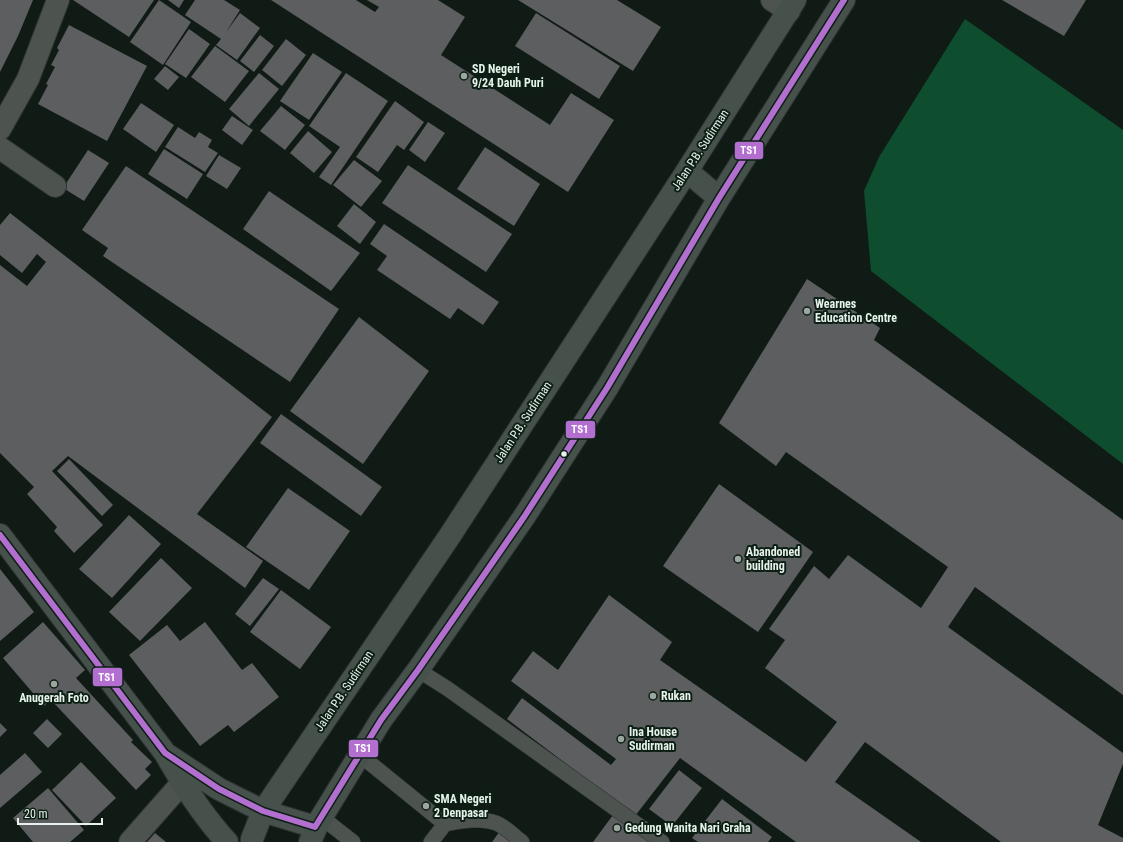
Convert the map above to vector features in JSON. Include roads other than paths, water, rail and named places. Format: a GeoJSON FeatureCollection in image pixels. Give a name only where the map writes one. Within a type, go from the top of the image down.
{"type":"FeatureCollection","features":[{"type":"Feature","properties":{"kind":"street"},"geometry":{"type":"LineString","coordinates":[[0,129],[28,79],[58,0]]}},
{"type":"Feature","properties":{"kind":"street"},"geometry":{"type":"LineString","coordinates":[[165,754],[219,789],[263,811],[316,829],[381,720],[418,670],[524,517],[607,388],[719,198],[844,0]]}},
{"type":"Feature","properties":{"kind":"street","name":"Jalan P.B. Sudirman"},"geometry":{"type":"LineString","coordinates":[[252,842],[263,811],[449,537],[687,171],[785,4]]}},
{"type":"Feature","properties":{"kind":"street"},"geometry":{"type":"LineString","coordinates":[[0,148],[54,186]]}},
{"type":"Feature","properties":{"kind":"street"},"geometry":{"type":"LineString","coordinates":[[687,171],[719,198]]}},
{"type":"Feature","properties":{"kind":"street"},"geometry":{"type":"LineString","coordinates":[[0,535],[165,754],[182,783],[212,826],[227,842]]}},
{"type":"Feature","properties":{"kind":"street"},"geometry":{"type":"LineString","coordinates":[[130,842],[182,783]]}},
{"type":"Feature","properties":{"kind":"lane"},"geometry":{"type":"LineString","coordinates":[[418,670],[448,689],[662,842]]}},
{"type":"Feature","properties":{"kind":"lane"},"geometry":{"type":"LineString","coordinates":[[360,754],[445,824],[483,820],[502,826],[522,842]]}},
{"type":"Feature","properties":{"kind":"lane"},"geometry":{"type":"LineString","coordinates":[[431,842],[445,824]]}},
{"type":"Feature","properties":{"kind":"lane"},"geometry":{"type":"LineString","coordinates":[[316,829],[353,842]]}},
{"type":"Feature","properties":{"kind":"place","name":"SD Negeri 9/24 Dauh Puri"},"geometry":{"type":"Point","coordinates":[464,76]}},
{"type":"Feature","properties":{"kind":"place","name":"Wearnes Education Centre"},"geometry":{"type":"Point","coordinates":[807,311]}},
{"type":"Feature","properties":{"kind":"place","name":"Abandoned building"},"geometry":{"type":"Point","coordinates":[738,559]}},
{"type":"Feature","properties":{"kind":"place","name":"Anugerah Foto"},"geometry":{"type":"Point","coordinates":[54,684]}},
{"type":"Feature","properties":{"kind":"place","name":"Rukan"},"geometry":{"type":"Point","coordinates":[653,696]}},
{"type":"Feature","properties":{"kind":"place","name":"Ina House Sudirman"},"geometry":{"type":"Point","coordinates":[621,739]}},
{"type":"Feature","properties":{"kind":"place","name":"SMA Negeri 2 Denpasar"},"geometry":{"type":"Point","coordinates":[426,806]}},
{"type":"Feature","properties":{"kind":"place","name":"Gedung Wanita Nari Graha"},"geometry":{"type":"Point","coordinates":[617,828]}}]}
